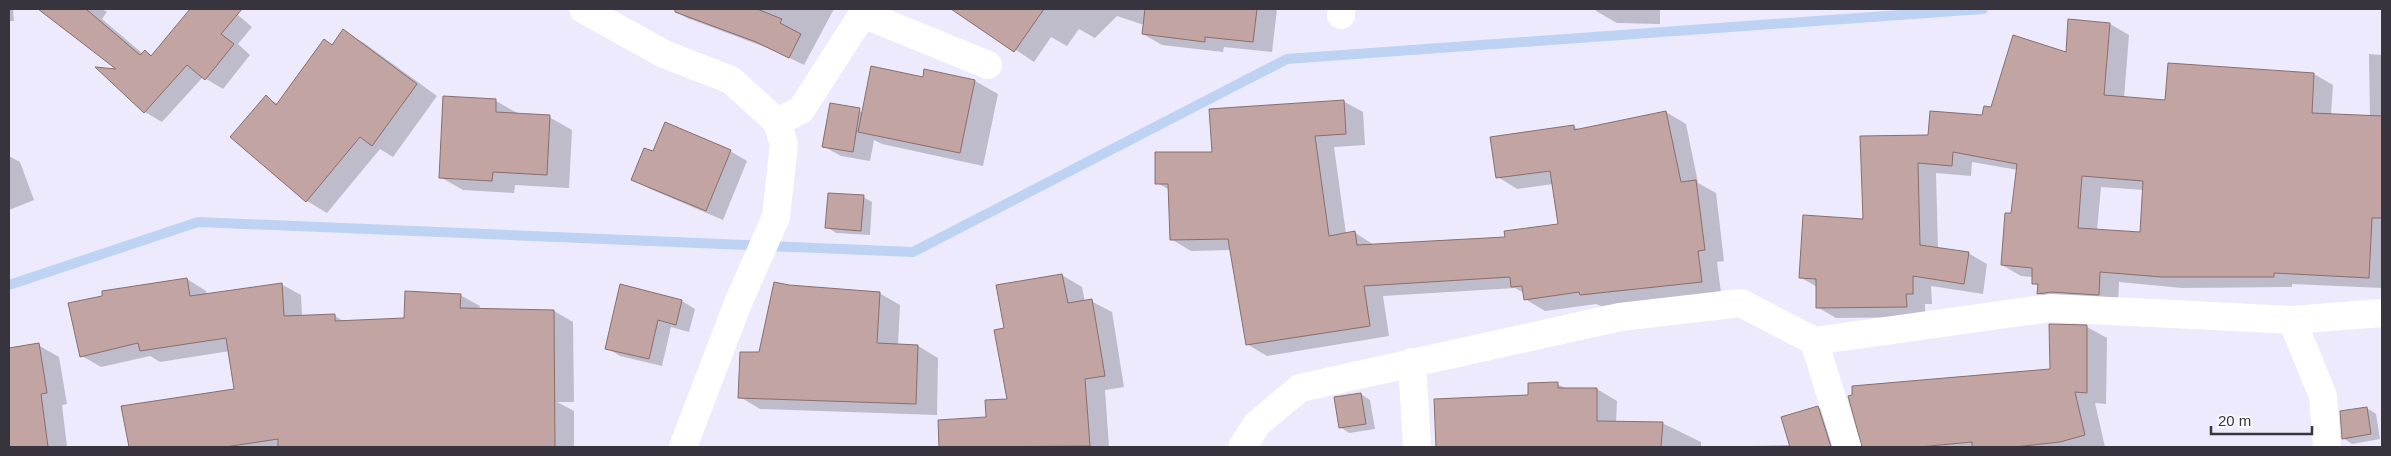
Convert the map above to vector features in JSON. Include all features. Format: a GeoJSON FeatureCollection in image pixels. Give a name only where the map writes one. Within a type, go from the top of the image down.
{"type":"FeatureCollection","features":[{"type":"Feature","properties":{"kind":"street"},"geometry":{"type":"LineString","coordinates":[[583,9],[664,54],[731,80],[777,122],[784,144],[776,217],[738,303],[683,447]]}},
{"type":"Feature","properties":{"kind":"street"},"geometry":{"type":"LineString","coordinates":[[777,122],[801,110],[865,11],[988,65]]}},
{"type":"Feature","properties":{"kind":"street"},"geometry":{"type":"LineString","coordinates":[[1242,447],[1257,424],[1300,388],[1620,318],[1741,302],[1814,341],[2050,308],[2292,320],[2382,312]]}},
{"type":"Feature","properties":{"kind":"street"},"geometry":{"type":"LineString","coordinates":[[2292,320],[2323,396],[2327,447]]}},
{"type":"Feature","properties":{"kind":"street"},"geometry":{"type":"LineString","coordinates":[[1814,341],[1847,447]]}},
{"type":"Feature","properties":{"kind":"street"},"geometry":{"type":"LineString","coordinates":[[1412,362],[1416,447]]}},
{"type":"Feature","properties":{"kind":"building"},"geometry":{"type":"Polygon","coordinates":[[[38,9],[86,9],[140,55],[145,50],[151,56],[190,9],[242,9],[221,34],[234,44],[205,80],[187,65],[144,113],[95,67],[116,69],[38,9]]]}},
{"type":"Feature","properties":{"kind":"building"},"geometry":{"type":"Polygon","coordinates":[[[675,9],[757,9],[782,19],[780,23],[801,34],[789,58],[756,42],[675,12],[675,9]]]}},
{"type":"Feature","properties":{"kind":"building"},"geometry":{"type":"Polygon","coordinates":[[[951,9],[1044,9],[1014,52],[951,9]]]}},
{"type":"Feature","properties":{"kind":"building"},"geometry":{"type":"Polygon","coordinates":[[[1145,9],[1257,9],[1253,42],[1205,37],[1205,42],[1142,34],[1145,9]]]}},
{"type":"Feature","properties":{"kind":"building"},"geometry":{"type":"Polygon","coordinates":[[[2068,19],[2110,23],[2104,95],[2165,100],[2168,63],[2314,73],[2312,113],[2382,116],[2382,218],[2372,218],[2369,278],[2274,273],[2274,277],[2162,277],[2100,272],[2099,295],[2051,292],[2037,294],[2038,284],[2032,284],[2032,268],[2001,265],[2005,213],[2011,213],[2017,164],[1953,152],[1952,166],[1918,163],[1920,245],[1969,252],[1964,284],[1913,276],[1913,294],[1906,294],[1907,307],[1816,308],[1816,279],[1799,278],[1803,215],[1863,219],[1860,136],[1928,135],[1930,111],[1982,115],[1984,106],[1991,107],[2013,35],[2066,52],[2068,19]],[[2082,176],[2078,228],[2140,232],[2143,181],[2082,176]]]}},
{"type":"Feature","properties":{"kind":"building"},"geometry":{"type":"Polygon","coordinates":[[[343,29],[417,84],[372,146],[360,137],[306,202],[230,137],[266,95],[276,105],[324,39],[332,45],[343,29]]]}},
{"type":"Feature","properties":{"kind":"building"},"geometry":{"type":"Polygon","coordinates":[[[871,66],[923,77],[924,69],[975,80],[960,153],[858,132],[871,66]]]}},
{"type":"Feature","properties":{"kind":"building"},"geometry":{"type":"Polygon","coordinates":[[[443,96],[496,99],[496,112],[550,115],[547,175],[493,172],[492,181],[439,178],[443,96]]]}},
{"type":"Feature","properties":{"kind":"building"},"geometry":{"type":"Polygon","coordinates":[[[1344,100],[1346,134],[1315,136],[1329,236],[1355,231],[1357,245],[1505,237],[1504,231],[1558,224],[1550,171],[1496,178],[1490,137],[1574,125],[1574,130],[1666,111],[1681,182],[1696,180],[1705,250],[1698,251],[1702,282],[1580,295],[1579,292],[1524,300],[1522,286],[1511,287],[1510,277],[1364,286],[1370,326],[1246,345],[1228,239],[1170,240],[1168,184],[1155,184],[1155,152],[1212,152],[1209,109],[1344,100]]]}},
{"type":"Feature","properties":{"kind":"building"},"geometry":{"type":"Polygon","coordinates":[[[830,103],[860,108],[853,152],[822,147],[830,103]]]}},
{"type":"Feature","properties":{"kind":"building"},"geometry":{"type":"Polygon","coordinates":[[[665,122],[731,150],[706,211],[631,180],[644,148],[653,151],[665,122]]]}},
{"type":"Feature","properties":{"kind":"building"},"geometry":{"type":"Polygon","coordinates":[[[828,193],[864,195],[861,231],[825,228],[828,193]]]}},
{"type":"Feature","properties":{"kind":"building"},"geometry":{"type":"Polygon","coordinates":[[[1062,274],[1068,303],[1092,299],[1105,376],[1085,379],[1090,446],[939,447],[938,420],[986,417],[985,400],[1007,399],[994,330],[1004,328],[996,285],[1062,274]]]}},
{"type":"Feature","properties":{"kind":"building"},"geometry":{"type":"Polygon","coordinates":[[[187,278],[190,296],[282,283],[284,316],[335,314],[335,321],[404,318],[405,291],[461,294],[460,308],[554,310],[555,447],[278,447],[278,439],[225,447],[129,447],[121,406],[234,389],[226,338],[140,351],[138,343],[80,357],[68,303],[102,296],[102,291],[187,278]]]}},
{"type":"Feature","properties":{"kind":"building"},"geometry":{"type":"Polygon","coordinates":[[[774,282],[789,285],[880,292],[877,343],[918,345],[916,404],[738,398],[740,352],[759,352],[774,282]]]}},
{"type":"Feature","properties":{"kind":"building"},"geometry":{"type":"Polygon","coordinates":[[[620,284],[682,300],[676,325],[658,320],[649,359],[605,349],[620,284]]]}},
{"type":"Feature","properties":{"kind":"building"},"geometry":{"type":"Polygon","coordinates":[[[2049,324],[2087,325],[2087,393],[2075,392],[2085,435],[2060,442],[2014,447],[1972,447],[1972,442],[1919,447],[1862,447],[1848,396],[1852,395],[1852,386],[2050,369],[2049,324]]]}},
{"type":"Feature","properties":{"kind":"building"},"geometry":{"type":"Polygon","coordinates":[[[39,343],[47,393],[41,394],[48,447],[9,447],[9,348],[39,343]]]}},
{"type":"Feature","properties":{"kind":"building"},"geometry":{"type":"Polygon","coordinates":[[[1558,382],[1558,388],[1597,388],[1597,421],[1663,422],[1661,447],[1436,447],[1434,399],[1528,395],[1528,383],[1558,382]]]}},
{"type":"Feature","properties":{"kind":"building"},"geometry":{"type":"Polygon","coordinates":[[[1361,393],[1366,424],[1339,428],[1334,397],[1361,393]]]}},
{"type":"Feature","properties":{"kind":"building"},"geometry":{"type":"Polygon","coordinates":[[[1818,406],[1831,447],[1790,447],[1781,417],[1818,406]]]}},
{"type":"Feature","properties":{"kind":"building"},"geometry":{"type":"Polygon","coordinates":[[[2367,407],[2371,434],[2342,439],[2340,411],[2367,407]]]}},
{"type":"Feature","properties":{"kind":"waterway"},"geometry":{"type":"LineString","coordinates":[[9,285],[198,222],[913,252],[1287,59],[1983,9]]}}]}
